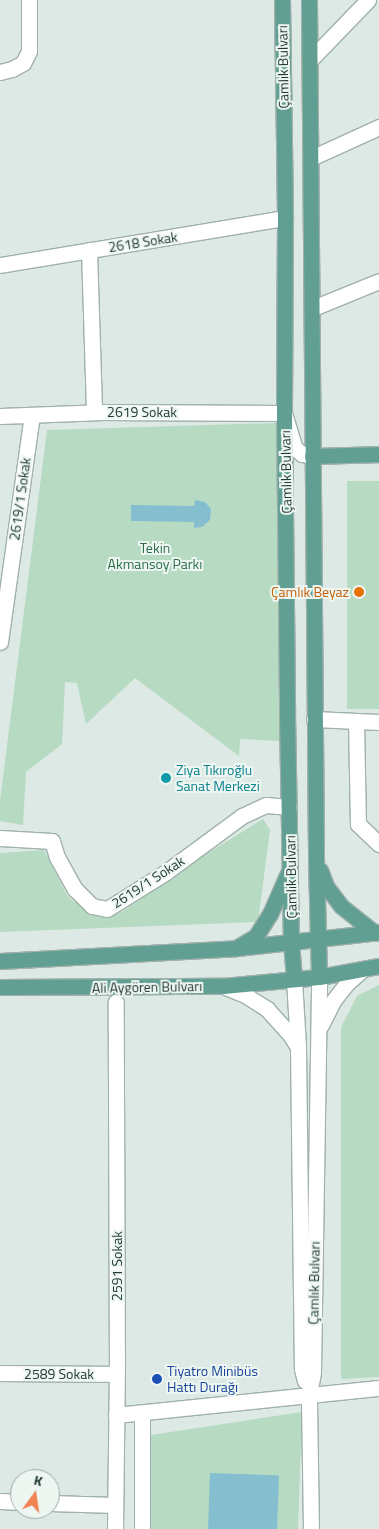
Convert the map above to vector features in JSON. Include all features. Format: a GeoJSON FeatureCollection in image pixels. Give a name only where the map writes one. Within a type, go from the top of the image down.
{"type":"FeatureCollection","features":[{"type":"Feature","properties":{"kind":"main road","name":"Çamlık Bulvarı"},"geometry":{"type":"LineString","coordinates":[[282,0],[285,218],[284,413],[291,943],[294,979]]}},
{"type":"Feature","properties":{"kind":"main road","name":"Çamlık Bulvarı"},"geometry":{"type":"LineString","coordinates":[[309,0],[312,158],[314,718],[319,977]]}},
{"type":"Feature","properties":{"kind":"main road"},"geometry":{"type":"LineString","coordinates":[[313,435],[325,449],[338,455]]}},
{"type":"Feature","properties":{"kind":"main road"},"geometry":{"type":"LineString","coordinates":[[312,456],[379,454]]}},
{"type":"Feature","properties":{"kind":"main road"},"geometry":{"type":"LineString","coordinates":[[316,860],[326,886],[341,906],[377,932]]}},
{"type":"Feature","properties":{"kind":"main road"},"geometry":{"type":"LineString","coordinates":[[237,948],[256,936],[270,914],[291,864]]}},
{"type":"Feature","properties":{"kind":"main road"},"geometry":{"type":"LineString","coordinates":[[0,961],[237,948],[377,932]]}},
{"type":"Feature","properties":{"kind":"main road","name":"Ali Aygören Bulvarı"},"geometry":{"type":"LineString","coordinates":[[0,987],[223,986],[319,977],[379,966]]}},
{"type":"Feature","properties":{"kind":"street"},"geometry":{"type":"LineString","coordinates":[[0,72],[24,63],[29,51],[30,0]]}},
{"type":"Feature","properties":{"kind":"street"},"geometry":{"type":"LineString","coordinates":[[311,59],[368,0]]}},
{"type":"Feature","properties":{"kind":"street"},"geometry":{"type":"LineString","coordinates":[[312,158],[379,127]]}},
{"type":"Feature","properties":{"kind":"street","name":"2618 Sokak"},"geometry":{"type":"LineString","coordinates":[[0,265],[285,218]]}},
{"type":"Feature","properties":{"kind":"street"},"geometry":{"type":"LineString","coordinates":[[88,250],[94,412]]}},
{"type":"Feature","properties":{"kind":"street"},"geometry":{"type":"LineString","coordinates":[[313,308],[379,281]]}},
{"type":"Feature","properties":{"kind":"street","name":"2619 Sokak"},"geometry":{"type":"LineString","coordinates":[[0,416],[94,412],[284,413]]}},
{"type":"Feature","properties":{"kind":"street"},"geometry":{"type":"LineString","coordinates":[[284,413],[295,448],[302,454],[312,456]]}},
{"type":"Feature","properties":{"kind":"street","name":"2619/1 Sokak"},"geometry":{"type":"LineString","coordinates":[[0,642],[32,415]]}},
{"type":"Feature","properties":{"kind":"street"},"geometry":{"type":"LineString","coordinates":[[314,718],[379,722]]}},
{"type":"Feature","properties":{"kind":"street"},"geometry":{"type":"LineString","coordinates":[[356,721],[358,824],[379,844]]}},
{"type":"Feature","properties":{"kind":"street","name":"2619/1 Sokak"},"geometry":{"type":"LineString","coordinates":[[0,838],[52,841],[57,857],[74,889],[92,906],[107,909],[166,872],[242,816],[266,805],[289,807]]}},
{"type":"Feature","properties":{"kind":"street"},"geometry":{"type":"LineString","coordinates":[[318,1036],[324,1017],[333,1001],[347,983],[363,969]]}},
{"type":"Feature","properties":{"kind":"street","name":"Çamlık Bulvarı"},"geometry":{"type":"LineString","coordinates":[[311,1529],[309,1395],[312,1372],[319,977]]}},
{"type":"Feature","properties":{"kind":"street"},"geometry":{"type":"LineString","coordinates":[[294,979],[298,1047],[302,1369],[309,1395]]}},
{"type":"Feature","properties":{"kind":"street"},"geometry":{"type":"LineString","coordinates":[[223,986],[267,1009],[292,1036],[298,1047]]}},
{"type":"Feature","properties":{"kind":"street","name":"2591 Sokak"},"geometry":{"type":"LineString","coordinates":[[114,1529],[117,1374],[116,1002]]}},
{"type":"Feature","properties":{"kind":"street","name":"2589 Sokak"},"geometry":{"type":"LineString","coordinates":[[0,1374],[117,1374]]}},
{"type":"Feature","properties":{"kind":"street"},"geometry":{"type":"LineString","coordinates":[[116,1415],[379,1388]]}},
{"type":"Feature","properties":{"kind":"street"},"geometry":{"type":"LineString","coordinates":[[142,1413],[142,1529]]}},
{"type":"Feature","properties":{"kind":"street"},"geometry":{"type":"LineString","coordinates":[[60,1503],[115,1505]]}},
{"type":"Feature","properties":{"kind":"green space","name":"Tekin Akmansoy Parkı"},"geometry":{"type":"Polygon","coordinates":[[[276,423],[280,741],[240,739],[239,756],[135,678],[86,724],[77,683],[65,682],[62,744],[26,772],[23,825],[0,821],[0,801],[47,430],[276,423]]]}},
{"type":"Feature","properties":{"kind":"green space","name":"Çamlık Beyaz"},"geometry":{"type":"Polygon","coordinates":[[[347,481],[379,481],[379,709],[347,709],[347,481]]]}},
{"type":"Feature","properties":{"kind":"green space"},"geometry":{"type":"Polygon","coordinates":[[[263,819],[270,830],[258,922],[0,932],[0,853],[44,850],[68,897],[93,915],[120,913],[203,856],[263,819]]]}},
{"type":"Feature","properties":{"kind":"green space"},"geometry":{"type":"Polygon","coordinates":[[[379,985],[379,1377],[341,1379],[341,1027],[357,996],[379,985]]]}},
{"type":"Feature","properties":{"kind":"green space"},"geometry":{"type":"Polygon","coordinates":[[[302,1412],[298,1529],[142,1529],[145,1436],[302,1412]]]}},
{"type":"Feature","properties":{"kind":"water"},"geometry":{"type":"Polygon","coordinates":[[[195,500],[205,502],[211,509],[210,520],[202,527],[194,528],[194,522],[131,521],[131,505],[194,506],[195,500]]]}},
{"type":"Feature","properties":{"kind":"water"},"geometry":{"type":"Polygon","coordinates":[[[210,1473],[279,1475],[277,1529],[208,1529],[210,1473]]]}},
{"type":"Feature","properties":{"kind":"place","name":"Çamlık Beyaz"},"geometry":{"type":"Point","coordinates":[359,592]}},
{"type":"Feature","properties":{"kind":"place","name":"Ziya Tıkıroğlu Sanat Merkezi"},"geometry":{"type":"Point","coordinates":[166,778]}},
{"type":"Feature","properties":{"kind":"place","name":"Tiyatro Minibüs Hattı Durağı"},"geometry":{"type":"Point","coordinates":[157,1379]}}]}
